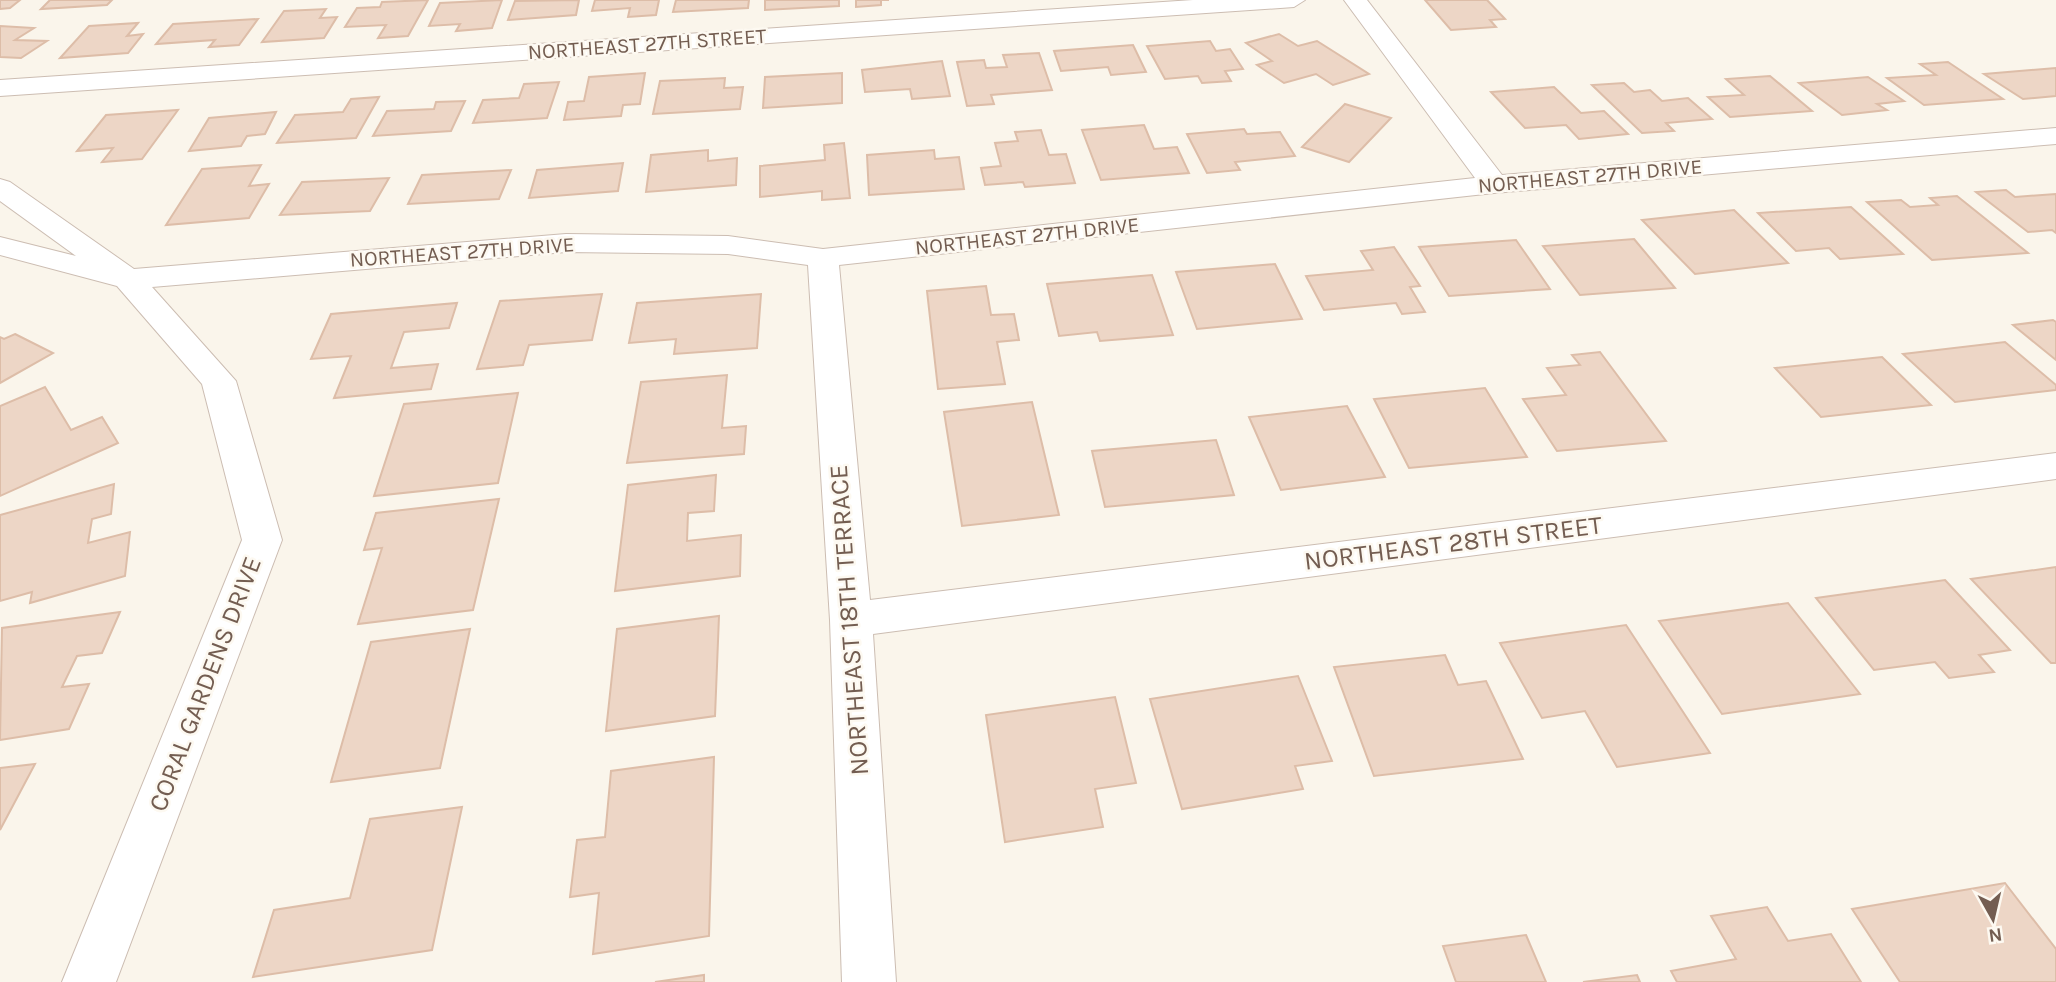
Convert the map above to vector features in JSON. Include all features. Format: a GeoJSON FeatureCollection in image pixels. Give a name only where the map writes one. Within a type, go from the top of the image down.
{"type":"FeatureCollection","features":[{"type":"Feature","properties":{"kind":"street","name":"NORTHEAST 27TH STREET"},"geometry":{"type":"LineString","coordinates":[[0,88],[1294,0]]}},
{"type":"Feature","properties":{"kind":"street"},"geometry":{"type":"LineString","coordinates":[[1355,0],[1494,184]]}},
{"type":"Feature","properties":{"kind":"street","name":"NORTHEAST 27TH DRIVE"},"geometry":{"type":"LineString","coordinates":[[0,246],[128,279],[566,243],[728,245],[823,258],[1494,184],[2056,136]]}},
{"type":"Feature","properties":{"kind":"street","name":"CORAL GARDENS DRIVE"},"geometry":{"type":"LineString","coordinates":[[0,188],[128,279],[219,381],[261,540],[89,982]]}},
{"type":"Feature","properties":{"kind":"street","name":"NORTHEAST 18TH TERRACE"},"geometry":{"type":"LineString","coordinates":[[823,258],[851,620],[869,982]]}},
{"type":"Feature","properties":{"kind":"street","name":"NORTHEAST 28TH STREET"},"geometry":{"type":"LineString","coordinates":[[851,620],[2056,466]]}},
{"type":"Feature","properties":{"kind":"building"},"geometry":{"type":"Polygon","coordinates":[[[0,0],[20,0],[10,8],[0,9],[0,0]]]}},
{"type":"Feature","properties":{"kind":"building"},"geometry":{"type":"Polygon","coordinates":[[[50,0],[112,0],[107,5],[41,9],[50,0]]]}},
{"type":"Feature","properties":{"kind":"building"},"geometry":{"type":"Polygon","coordinates":[[[428,0],[408,36],[378,38],[386,25],[345,27],[357,8],[380,7],[382,2],[428,0]]]}},
{"type":"Feature","properties":{"kind":"building"},"geometry":{"type":"Polygon","coordinates":[[[502,0],[492,28],[456,31],[460,24],[429,26],[440,3],[502,0]]]}},
{"type":"Feature","properties":{"kind":"building"},"geometry":{"type":"Polygon","coordinates":[[[579,0],[576,15],[508,20],[515,1],[579,0]]]}},
{"type":"Feature","properties":{"kind":"building"},"geometry":{"type":"Polygon","coordinates":[[[595,0],[659,0],[656,15],[628,17],[630,8],[592,11],[595,0]]]}},
{"type":"Feature","properties":{"kind":"building"},"geometry":{"type":"Polygon","coordinates":[[[676,0],[749,0],[748,8],[673,12],[676,0]]]}},
{"type":"Feature","properties":{"kind":"building"},"geometry":{"type":"Polygon","coordinates":[[[765,0],[839,0],[839,6],[765,10],[765,0]]]}},
{"type":"Feature","properties":{"kind":"building"},"geometry":{"type":"Polygon","coordinates":[[[856,0],[881,0],[881,5],[856,7],[856,0]]]}},
{"type":"Feature","properties":{"kind":"building"},"geometry":{"type":"Polygon","coordinates":[[[1425,0],[1487,0],[1505,19],[1490,20],[1496,27],[1451,30],[1425,0]]]}},
{"type":"Feature","properties":{"kind":"building"},"geometry":{"type":"Polygon","coordinates":[[[326,9],[320,18],[337,17],[324,38],[262,42],[284,11],[326,9]]]}},
{"type":"Feature","properties":{"kind":"building"},"geometry":{"type":"Polygon","coordinates":[[[258,19],[239,45],[209,47],[215,40],[156,44],[173,24],[258,19]]]}},
{"type":"Feature","properties":{"kind":"building"},"geometry":{"type":"Polygon","coordinates":[[[138,23],[127,36],[143,34],[128,53],[60,58],[89,26],[138,23]]]}},
{"type":"Feature","properties":{"kind":"building"},"geometry":{"type":"Polygon","coordinates":[[[0,26],[34,28],[15,40],[47,41],[21,58],[0,57],[0,26]]]}},
{"type":"Feature","properties":{"kind":"building"},"geometry":{"type":"Polygon","coordinates":[[[1279,34],[1298,46],[1317,41],[1369,74],[1333,85],[1316,74],[1284,83],[1257,65],[1272,61],[1246,43],[1279,34]]]}},
{"type":"Feature","properties":{"kind":"building"},"geometry":{"type":"Polygon","coordinates":[[[1210,41],[1216,51],[1230,49],[1243,69],[1225,71],[1231,81],[1202,83],[1198,76],[1165,79],[1147,46],[1210,41]]]}},
{"type":"Feature","properties":{"kind":"building"},"geometry":{"type":"Polygon","coordinates":[[[1133,45],[1146,72],[1111,75],[1108,67],[1061,71],[1054,51],[1133,45]]]}},
{"type":"Feature","properties":{"kind":"building"},"geometry":{"type":"Polygon","coordinates":[[[1039,53],[1052,90],[991,95],[994,104],[967,106],[957,62],[984,60],[986,68],[1007,67],[1003,55],[1039,53]]]}},
{"type":"Feature","properties":{"kind":"building"},"geometry":{"type":"Polygon","coordinates":[[[942,61],[950,96],[912,99],[910,89],[865,92],[862,70],[942,61]]]}},
{"type":"Feature","properties":{"kind":"building"},"geometry":{"type":"Polygon","coordinates":[[[1948,62],[2003,99],[1924,105],[1887,78],[1936,75],[1920,64],[1948,62]]]}},
{"type":"Feature","properties":{"kind":"building"},"geometry":{"type":"Polygon","coordinates":[[[2056,68],[2056,96],[2023,99],[1984,74],[2056,68]]]}},
{"type":"Feature","properties":{"kind":"building"},"geometry":{"type":"Polygon","coordinates":[[[645,73],[640,104],[623,105],[621,116],[564,120],[568,102],[584,101],[589,77],[645,73]]]}},
{"type":"Feature","properties":{"kind":"building"},"geometry":{"type":"Polygon","coordinates":[[[842,73],[842,103],[763,108],[765,77],[842,73]]]}},
{"type":"Feature","properties":{"kind":"building"},"geometry":{"type":"Polygon","coordinates":[[[1770,76],[1812,111],[1730,117],[1708,97],[1744,95],[1726,79],[1770,76]]]}},
{"type":"Feature","properties":{"kind":"building"},"geometry":{"type":"Polygon","coordinates":[[[1868,77],[1904,101],[1877,104],[1887,110],[1842,115],[1799,83],[1868,77]]]}},
{"type":"Feature","properties":{"kind":"building"},"geometry":{"type":"Polygon","coordinates":[[[725,78],[724,88],[743,87],[740,109],[653,114],[660,81],[725,78]]]}},
{"type":"Feature","properties":{"kind":"building"},"geometry":{"type":"Polygon","coordinates":[[[559,82],[547,118],[473,123],[483,100],[519,98],[524,84],[559,82]]]}},
{"type":"Feature","properties":{"kind":"building"},"geometry":{"type":"Polygon","coordinates":[[[1624,83],[1634,92],[1650,90],[1662,101],[1688,98],[1712,119],[1666,123],[1674,131],[1642,133],[1592,85],[1624,83]]]}},
{"type":"Feature","properties":{"kind":"building"},"geometry":{"type":"Polygon","coordinates":[[[1554,87],[1581,113],[1604,111],[1628,134],[1579,139],[1566,125],[1525,128],[1491,92],[1554,87]]]}},
{"type":"Feature","properties":{"kind":"building"},"geometry":{"type":"Polygon","coordinates":[[[379,97],[356,138],[277,143],[295,115],[343,112],[351,99],[379,97]]]}},
{"type":"Feature","properties":{"kind":"building"},"geometry":{"type":"Polygon","coordinates":[[[465,101],[451,131],[373,136],[387,111],[434,109],[436,102],[465,101]]]}},
{"type":"Feature","properties":{"kind":"building"},"geometry":{"type":"Polygon","coordinates":[[[1345,104],[1391,118],[1349,162],[1302,147],[1345,104]]]}},
{"type":"Feature","properties":{"kind":"building"},"geometry":{"type":"Polygon","coordinates":[[[178,110],[142,159],[102,162],[113,148],[77,151],[106,115],[178,110]]]}},
{"type":"Feature","properties":{"kind":"building"},"geometry":{"type":"Polygon","coordinates":[[[276,112],[265,134],[247,136],[241,146],[189,151],[209,118],[276,112]]]}},
{"type":"Feature","properties":{"kind":"building"},"geometry":{"type":"Polygon","coordinates":[[[1144,125],[1154,149],[1177,147],[1189,173],[1101,180],[1082,130],[1144,125]]]}},
{"type":"Feature","properties":{"kind":"building"},"geometry":{"type":"Polygon","coordinates":[[[1244,129],[1247,134],[1280,132],[1295,156],[1235,162],[1240,170],[1207,173],[1187,134],[1244,129]]]}},
{"type":"Feature","properties":{"kind":"building"},"geometry":{"type":"Polygon","coordinates":[[[1041,130],[1049,155],[1066,154],[1075,183],[1025,187],[1023,182],[985,185],[981,168],[1001,166],[995,143],[1018,141],[1015,132],[1041,130]]]}},
{"type":"Feature","properties":{"kind":"building"},"geometry":{"type":"Polygon","coordinates":[[[844,143],[850,198],[822,200],[822,191],[760,197],[760,166],[825,160],[824,145],[844,143]]]}},
{"type":"Feature","properties":{"kind":"building"},"geometry":{"type":"Polygon","coordinates":[[[708,150],[708,161],[737,158],[736,185],[646,192],[651,155],[708,150]]]}},
{"type":"Feature","properties":{"kind":"building"},"geometry":{"type":"Polygon","coordinates":[[[934,150],[935,159],[959,157],[964,189],[869,195],[867,155],[934,150]]]}},
{"type":"Feature","properties":{"kind":"building"},"geometry":{"type":"Polygon","coordinates":[[[623,163],[618,191],[529,198],[537,170],[623,163]]]}},
{"type":"Feature","properties":{"kind":"building"},"geometry":{"type":"Polygon","coordinates":[[[261,165],[249,186],[269,184],[249,218],[166,225],[202,169],[261,165]]]}},
{"type":"Feature","properties":{"kind":"building"},"geometry":{"type":"Polygon","coordinates":[[[511,170],[499,199],[408,204],[422,175],[511,170]]]}},
{"type":"Feature","properties":{"kind":"building"},"geometry":{"type":"Polygon","coordinates":[[[389,178],[370,211],[280,215],[302,182],[389,178]]]}},
{"type":"Feature","properties":{"kind":"building"},"geometry":{"type":"Polygon","coordinates":[[[2006,190],[2015,197],[2056,194],[2056,233],[2052,230],[2028,232],[1976,192],[2006,190]]]}},
{"type":"Feature","properties":{"kind":"building"},"geometry":{"type":"Polygon","coordinates":[[[1957,196],[2028,253],[1932,260],[1867,202],[1901,200],[1910,207],[1938,205],[1930,198],[1957,196]]]}},
{"type":"Feature","properties":{"kind":"building"},"geometry":{"type":"Polygon","coordinates":[[[1851,207],[1903,254],[1840,259],[1829,248],[1796,251],[1758,213],[1851,207]]]}},
{"type":"Feature","properties":{"kind":"building"},"geometry":{"type":"Polygon","coordinates":[[[1734,210],[1788,263],[1695,274],[1642,220],[1734,210]]]}},
{"type":"Feature","properties":{"kind":"building"},"geometry":{"type":"Polygon","coordinates":[[[1634,239],[1675,288],[1580,295],[1543,246],[1634,239]]]}},
{"type":"Feature","properties":{"kind":"building"},"geometry":{"type":"Polygon","coordinates":[[[1516,240],[1550,289],[1449,296],[1419,247],[1516,240]]]}},
{"type":"Feature","properties":{"kind":"building"},"geometry":{"type":"Polygon","coordinates":[[[1394,247],[1420,286],[1410,287],[1425,312],[1402,314],[1396,303],[1324,310],[1306,276],[1373,270],[1361,251],[1394,247]]]}},
{"type":"Feature","properties":{"kind":"building"},"geometry":{"type":"Polygon","coordinates":[[[1275,264],[1302,319],[1197,329],[1176,272],[1275,264]]]}},
{"type":"Feature","properties":{"kind":"building"},"geometry":{"type":"Polygon","coordinates":[[[1152,275],[1173,335],[1100,341],[1097,332],[1059,336],[1047,284],[1152,275]]]}},
{"type":"Feature","properties":{"kind":"building"},"geometry":{"type":"Polygon","coordinates":[[[986,286],[991,315],[1014,314],[1019,340],[997,342],[1005,384],[938,389],[927,291],[986,286]]]}},
{"type":"Feature","properties":{"kind":"building"},"geometry":{"type":"Polygon","coordinates":[[[602,294],[592,340],[529,345],[523,365],[477,369],[500,301],[602,294]]]}},
{"type":"Feature","properties":{"kind":"building"},"geometry":{"type":"Polygon","coordinates":[[[761,294],[757,348],[674,354],[676,339],[629,343],[637,303],[761,294]]]}},
{"type":"Feature","properties":{"kind":"building"},"geometry":{"type":"Polygon","coordinates":[[[457,303],[449,328],[404,332],[391,368],[438,364],[431,389],[334,398],[351,356],[311,359],[331,314],[457,303]]]}},
{"type":"Feature","properties":{"kind":"building"},"geometry":{"type":"Polygon","coordinates":[[[2053,320],[2056,322],[2056,360],[2013,325],[2053,320]]]}},
{"type":"Feature","properties":{"kind":"building"},"geometry":{"type":"Polygon","coordinates":[[[15,334],[53,353],[0,383],[0,337],[4,339],[15,334]]]}},
{"type":"Feature","properties":{"kind":"building"},"geometry":{"type":"Polygon","coordinates":[[[2005,342],[2056,385],[2056,390],[1955,402],[1903,354],[2005,342]]]}},
{"type":"Feature","properties":{"kind":"building"},"geometry":{"type":"Polygon","coordinates":[[[1600,352],[1666,441],[1557,451],[1523,399],[1566,395],[1547,368],[1580,365],[1572,355],[1600,352]]]}},
{"type":"Feature","properties":{"kind":"building"},"geometry":{"type":"Polygon","coordinates":[[[1882,357],[1931,405],[1821,417],[1775,368],[1882,357]]]}},
{"type":"Feature","properties":{"kind":"building"},"geometry":{"type":"Polygon","coordinates":[[[727,375],[722,428],[746,426],[744,454],[627,463],[641,382],[727,375]]]}},
{"type":"Feature","properties":{"kind":"building"},"geometry":{"type":"Polygon","coordinates":[[[45,387],[71,430],[102,417],[118,443],[0,496],[0,406],[45,387]]]}},
{"type":"Feature","properties":{"kind":"building"},"geometry":{"type":"Polygon","coordinates":[[[1485,388],[1527,457],[1409,468],[1374,399],[1485,388]]]}},
{"type":"Feature","properties":{"kind":"building"},"geometry":{"type":"Polygon","coordinates":[[[518,393],[498,483],[374,496],[404,404],[518,393]]]}},
{"type":"Feature","properties":{"kind":"building"},"geometry":{"type":"Polygon","coordinates":[[[1032,402],[1059,515],[962,526],[944,412],[1032,402]]]}},
{"type":"Feature","properties":{"kind":"building"},"geometry":{"type":"Polygon","coordinates":[[[1347,406],[1385,477],[1281,490],[1249,417],[1347,406]]]}},
{"type":"Feature","properties":{"kind":"building"},"geometry":{"type":"Polygon","coordinates":[[[1216,440],[1234,495],[1105,507],[1092,451],[1216,440]]]}},
{"type":"Feature","properties":{"kind":"building"},"geometry":{"type":"Polygon","coordinates":[[[716,475],[714,511],[688,513],[687,541],[741,535],[740,576],[615,591],[628,485],[716,475]]]}},
{"type":"Feature","properties":{"kind":"building"},"geometry":{"type":"Polygon","coordinates":[[[114,484],[111,514],[92,519],[88,543],[130,532],[125,576],[30,603],[32,592],[0,601],[0,515],[114,484]]]}},
{"type":"Feature","properties":{"kind":"building"},"geometry":{"type":"Polygon","coordinates":[[[499,499],[473,610],[358,624],[382,548],[364,550],[376,513],[499,499]]]}},
{"type":"Feature","properties":{"kind":"building"},"geometry":{"type":"Polygon","coordinates":[[[2056,567],[2056,663],[2051,663],[1971,579],[2056,567]]]}},
{"type":"Feature","properties":{"kind":"building"},"geometry":{"type":"Polygon","coordinates":[[[1945,580],[2010,650],[1979,655],[1994,672],[1949,678],[1935,662],[1874,670],[1816,598],[1945,580]]]}},
{"type":"Feature","properties":{"kind":"building"},"geometry":{"type":"Polygon","coordinates":[[[1788,603],[1860,694],[1722,714],[1659,621],[1788,603]]]}},
{"type":"Feature","properties":{"kind":"building"},"geometry":{"type":"Polygon","coordinates":[[[120,612],[102,653],[77,656],[62,687],[89,684],[69,729],[0,740],[2,628],[120,612]]]}},
{"type":"Feature","properties":{"kind":"building"},"geometry":{"type":"Polygon","coordinates":[[[719,616],[715,716],[606,731],[617,629],[719,616]]]}},
{"type":"Feature","properties":{"kind":"building"},"geometry":{"type":"Polygon","coordinates":[[[1626,625],[1710,753],[1617,767],[1585,711],[1542,718],[1500,643],[1626,625]]]}},
{"type":"Feature","properties":{"kind":"building"},"geometry":{"type":"Polygon","coordinates":[[[470,629],[440,768],[331,782],[371,642],[470,629]]]}},
{"type":"Feature","properties":{"kind":"building"},"geometry":{"type":"Polygon","coordinates":[[[1445,655],[1458,685],[1486,681],[1523,759],[1374,776],[1334,667],[1445,655]]]}},
{"type":"Feature","properties":{"kind":"building"},"geometry":{"type":"Polygon","coordinates":[[[1298,676],[1332,761],[1295,766],[1303,789],[1182,809],[1150,699],[1298,676]]]}},
{"type":"Feature","properties":{"kind":"building"},"geometry":{"type":"Polygon","coordinates":[[[1115,697],[1136,783],[1095,789],[1103,827],[1005,842],[986,715],[1115,697]]]}},
{"type":"Feature","properties":{"kind":"building"},"geometry":{"type":"Polygon","coordinates":[[[714,757],[709,936],[593,954],[599,893],[570,897],[577,840],[605,837],[611,771],[714,757]]]}},
{"type":"Feature","properties":{"kind":"building"},"geometry":{"type":"Polygon","coordinates":[[[35,764],[0,830],[0,768],[35,764]]]}},
{"type":"Feature","properties":{"kind":"building"},"geometry":{"type":"Polygon","coordinates":[[[462,807],[432,950],[253,977],[274,910],[350,898],[370,819],[462,807]]]}},
{"type":"Feature","properties":{"kind":"building"},"geometry":{"type":"Polygon","coordinates":[[[2005,883],[2056,949],[2056,982],[1900,982],[1852,909],[2005,883]]]}},
{"type":"Feature","properties":{"kind":"building"},"geometry":{"type":"Polygon","coordinates":[[[1767,907],[1788,941],[1831,934],[1861,982],[1677,982],[1671,971],[1736,959],[1711,916],[1767,907]]]}},
{"type":"Feature","properties":{"kind":"building"},"geometry":{"type":"Polygon","coordinates":[[[1526,935],[1546,982],[1456,982],[1443,946],[1526,935]]]}},
{"type":"Feature","properties":{"kind":"building"},"geometry":{"type":"Polygon","coordinates":[[[704,975],[704,982],[655,982],[704,975]]]}},
{"type":"Feature","properties":{"kind":"building"},"geometry":{"type":"Polygon","coordinates":[[[1637,975],[1640,982],[1583,982],[1637,975]]]}}]}
